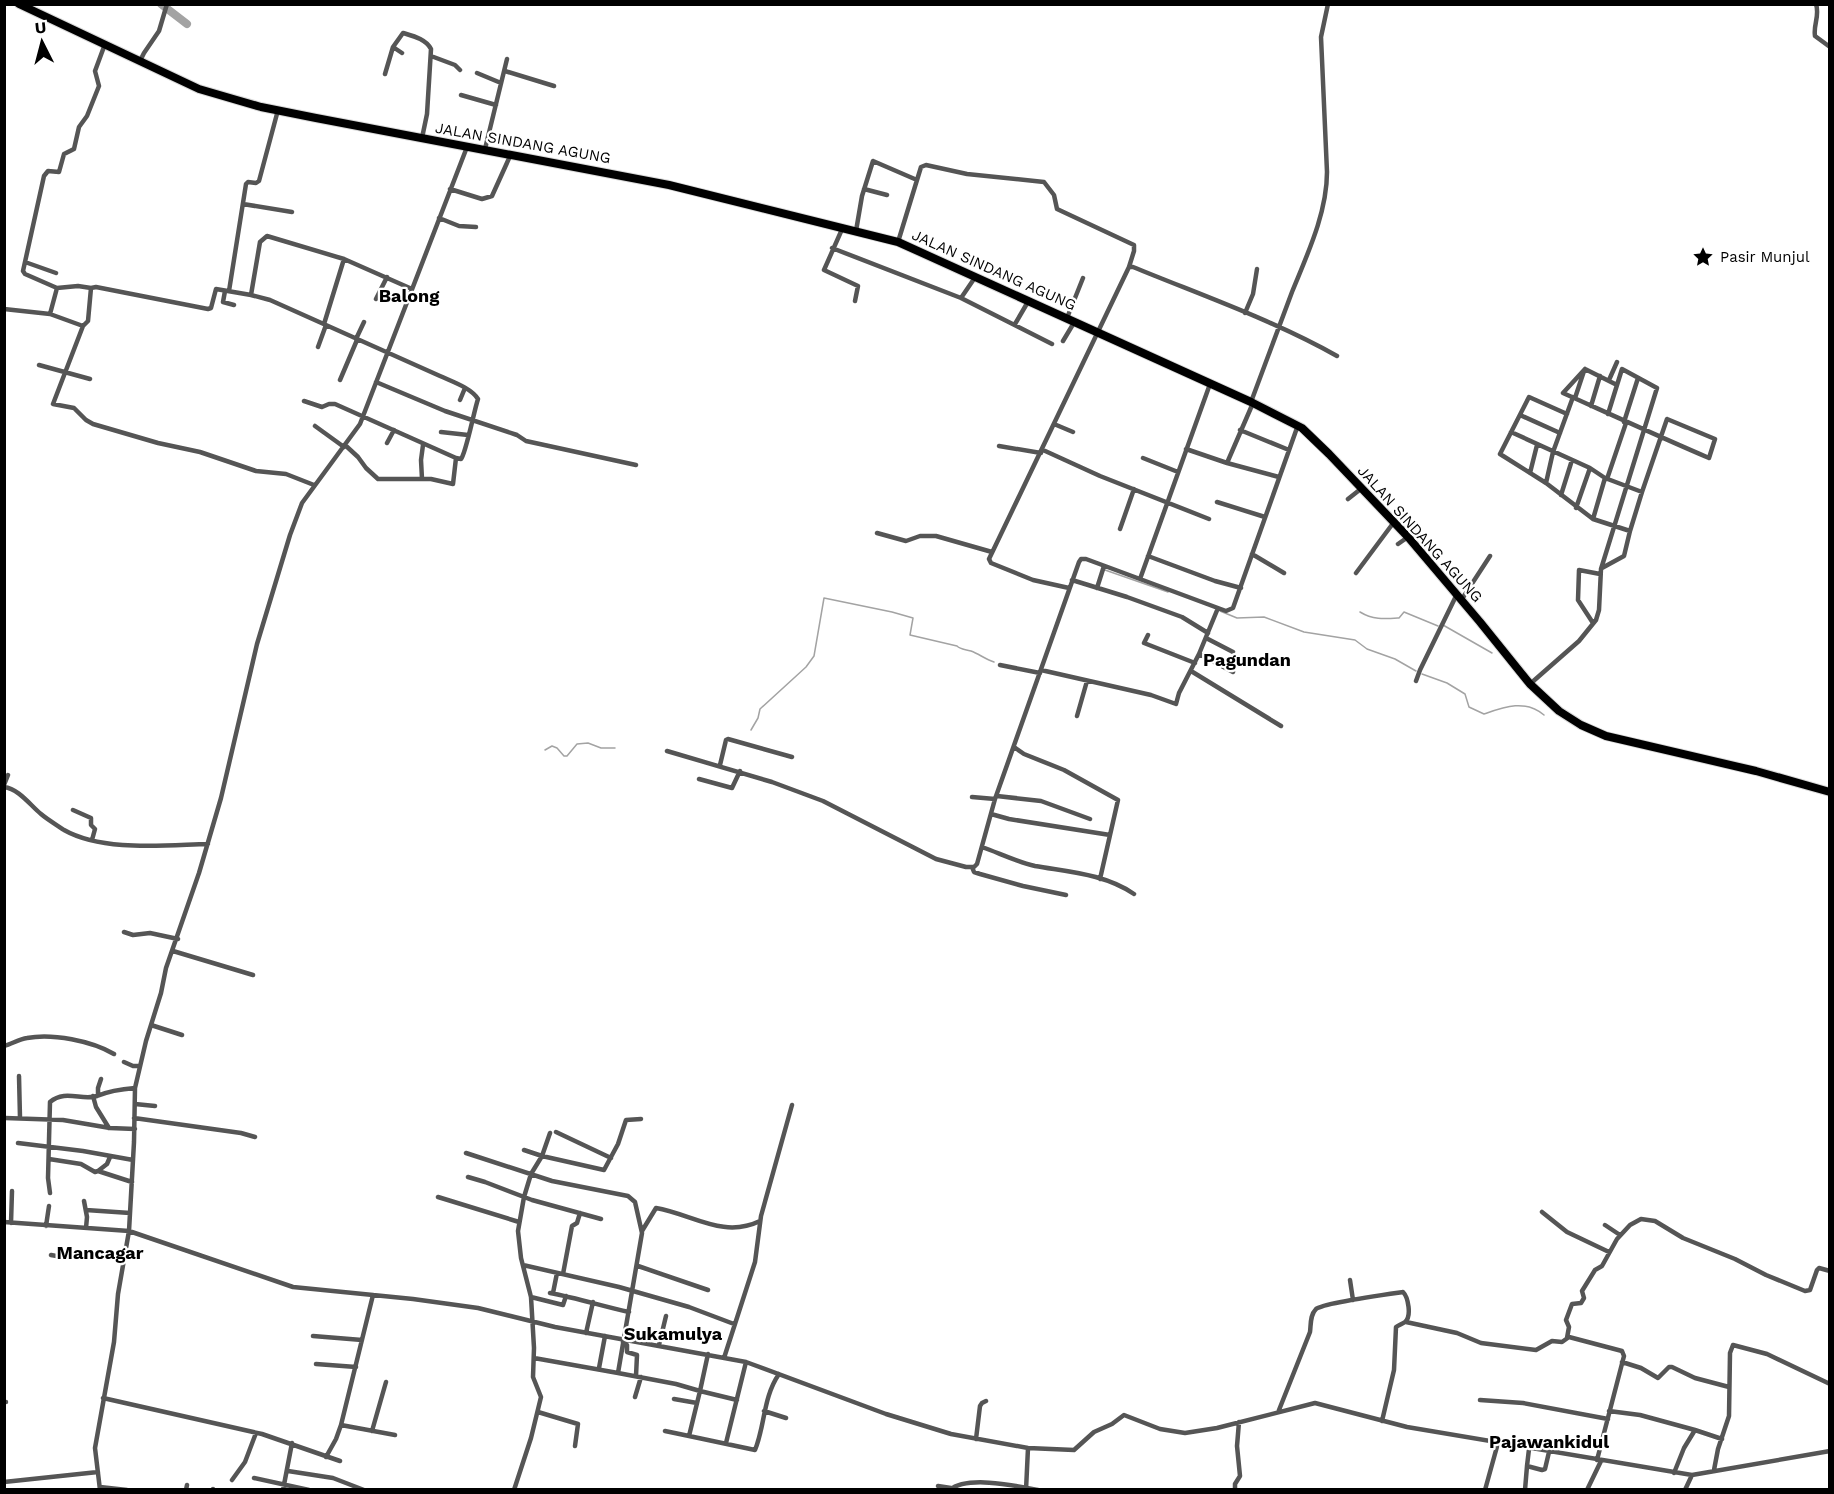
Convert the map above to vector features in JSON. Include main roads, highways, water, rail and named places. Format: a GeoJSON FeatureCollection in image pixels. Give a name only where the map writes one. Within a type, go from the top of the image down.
{"type":"FeatureCollection","features":[{"type":"Feature","properties":{"kind":"main road","name":"JALAN SINDANG AGUNG"},"geometry":{"type":"LineString","coordinates":[[19,4],[208,92],[278,110],[669,184],[898,242],[1071,319],[1298,425],[1408,537],[1530,684],[1558,711],[1598,733],[1628,742],[1756,771],[1830,792]]}},
{"type":"Feature","properties":{"kind":"waterway"},"geometry":{"type":"LineString","coordinates":[[161,4],[187,24]]}},
{"type":"Feature","properties":{"kind":"waterway"},"geometry":{"type":"LineString","coordinates":[[1105,570],[1168,592]]}},
{"type":"Feature","properties":{"kind":"waterway"},"geometry":{"type":"LineString","coordinates":[[751,730],[760,709],[806,667],[814,656],[824,598],[913,618],[910,635],[957,646],[994,662]]}},
{"type":"Feature","properties":{"kind":"waterway"},"geometry":{"type":"LineString","coordinates":[[1220,611],[1237,618],[1264,617],[1304,632],[1355,640],[1367,649],[1395,659],[1416,671]]}},
{"type":"Feature","properties":{"kind":"waterway"},"geometry":{"type":"LineString","coordinates":[[1360,612],[1383,619],[1399,618],[1404,612],[1438,626]]}},
{"type":"Feature","properties":{"kind":"waterway"},"geometry":{"type":"LineString","coordinates":[[1443,625],[1492,653]]}},
{"type":"Feature","properties":{"kind":"waterway"},"geometry":{"type":"LineString","coordinates":[[1422,674],[1447,683],[1465,694],[1469,707],[1484,714],[1507,707],[1522,706],[1537,710],[1544,715]]}},
{"type":"Feature","properties":{"kind":"waterway"},"geometry":{"type":"LineString","coordinates":[[545,750],[552,746],[567,756],[577,744],[588,743],[601,748],[615,748]]}},
{"type":"Feature","properties":{"kind":"place","name":"Pasir Munjul"},"geometry":{"type":"Point","coordinates":[1703,257]}},
{"type":"Feature","properties":{"kind":"district","name":"Balong"},"geometry":{"type":"Point","coordinates":[409,296]}},
{"type":"Feature","properties":{"kind":"district","name":"Pagundan"},"geometry":{"type":"Point","coordinates":[1247,660]}},
{"type":"Feature","properties":{"kind":"district","name":"Mancagar"},"geometry":{"type":"Point","coordinates":[100,1253]}},
{"type":"Feature","properties":{"kind":"district","name":"Sukamulya"},"geometry":{"type":"Point","coordinates":[673,1334]}},
{"type":"Feature","properties":{"kind":"district","name":"Pajawankidul"},"geometry":{"type":"Point","coordinates":[1549,1442]}}]}
